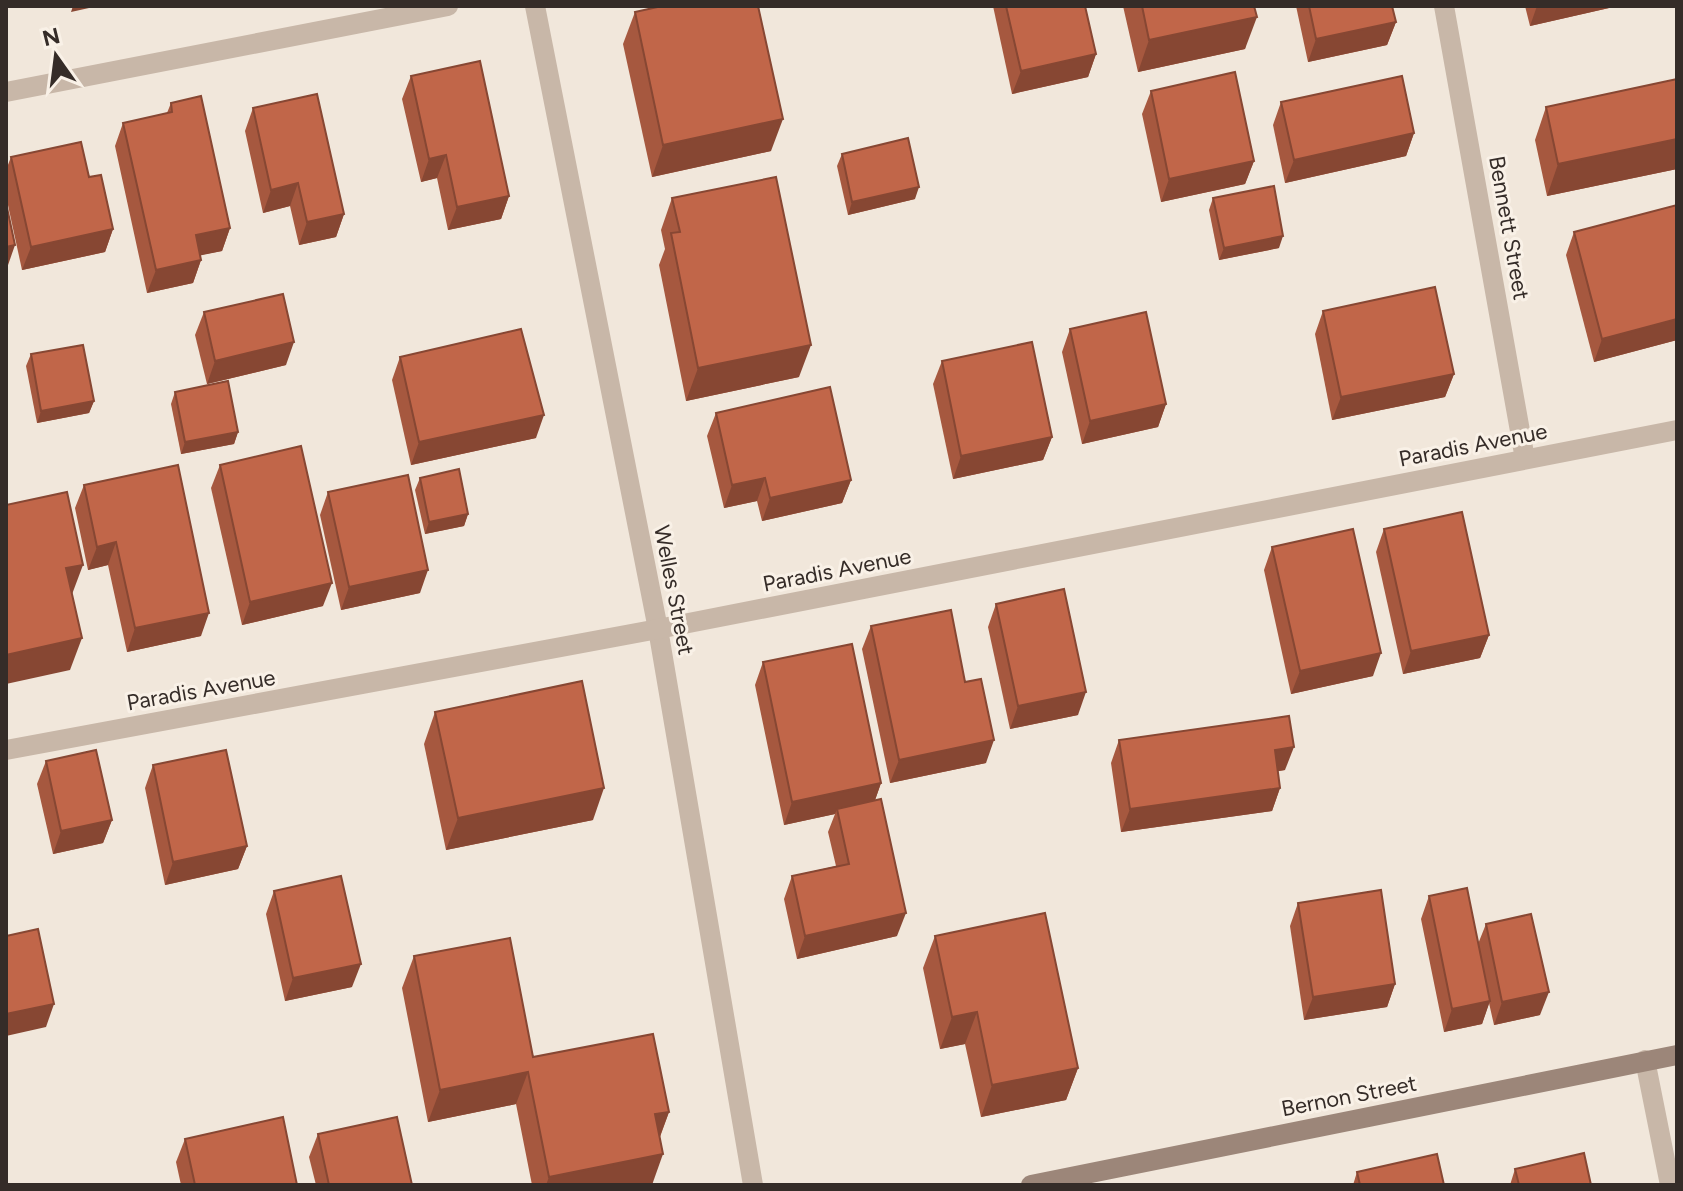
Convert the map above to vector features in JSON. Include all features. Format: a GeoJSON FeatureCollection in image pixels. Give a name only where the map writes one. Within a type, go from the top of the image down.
{"type":"FeatureCollection","features":[{"type":"Feature","properties":{"kind":"street"},"geometry":{"type":"LineString","coordinates":[[6,92],[448,6]]}},
{"type":"Feature","properties":{"kind":"street","name":"Welles Street"},"geometry":{"type":"LineString","coordinates":[[535,6],[658,629],[753,1185]]}},
{"type":"Feature","properties":{"kind":"street","name":"Bennett Street"},"geometry":{"type":"LineString","coordinates":[[1444,6],[1525,459]]}},
{"type":"Feature","properties":{"kind":"street","name":"Paradis Avenue"},"geometry":{"type":"LineString","coordinates":[[6,750],[658,629],[1677,430]]}},
{"type":"Feature","properties":{"kind":"street","name":"Bernon Street"},"geometry":{"type":"LineString","coordinates":[[1031,1185],[1677,1055]]}},
{"type":"Feature","properties":{"kind":"street"},"geometry":{"type":"LineString","coordinates":[[1645,1060],[1670,1185]]}},
{"type":"Feature","properties":{"kind":"building"},"geometry":{"type":"Polygon","coordinates":[[[662,6],[758,6],[783,119],[663,145],[635,12],[662,6]]]}},
{"type":"Feature","properties":{"kind":"building"},"geometry":{"type":"Polygon","coordinates":[[[1006,6],[1085,6],[1096,54],[1021,71],[1006,6]]]}},
{"type":"Feature","properties":{"kind":"building"},"geometry":{"type":"Polygon","coordinates":[[[1142,6],[1254,6],[1257,17],[1149,40],[1142,6]]]}},
{"type":"Feature","properties":{"kind":"building"},"geometry":{"type":"Polygon","coordinates":[[[1309,6],[1392,6],[1396,22],[1316,39],[1309,6]]]}},
{"type":"Feature","properties":{"kind":"building"},"geometry":{"type":"Polygon","coordinates":[[[480,61],[509,196],[457,207],[446,155],[429,159],[411,76],[480,61]]]}},
{"type":"Feature","properties":{"kind":"building"},"geometry":{"type":"Polygon","coordinates":[[[1235,72],[1254,161],[1169,179],[1151,91],[1235,72]]]}},
{"type":"Feature","properties":{"kind":"building"},"geometry":{"type":"Polygon","coordinates":[[[1402,76],[1414,133],[1294,160],[1281,102],[1402,76]]]}},
{"type":"Feature","properties":{"kind":"building"},"geometry":{"type":"Polygon","coordinates":[[[1677,79],[1677,139],[1558,164],[1546,107],[1677,79]]]}},
{"type":"Feature","properties":{"kind":"building"},"geometry":{"type":"Polygon","coordinates":[[[317,94],[344,214],[307,222],[298,183],[271,190],[253,108],[317,94]]]}},
{"type":"Feature","properties":{"kind":"building"},"geometry":{"type":"Polygon","coordinates":[[[201,96],[230,228],[196,235],[201,260],[156,270],[123,123],[172,112],[171,103],[201,96]]]}},
{"type":"Feature","properties":{"kind":"building"},"geometry":{"type":"Polygon","coordinates":[[[908,138],[919,187],[852,202],[842,154],[908,138]]]}},
{"type":"Feature","properties":{"kind":"building"},"geometry":{"type":"Polygon","coordinates":[[[81,142],[89,177],[101,175],[113,229],[31,247],[11,157],[81,142]]]}},
{"type":"Feature","properties":{"kind":"building"},"geometry":{"type":"Polygon","coordinates":[[[776,177],[811,345],[698,368],[671,233],[680,232],[672,198],[776,177]]]}},
{"type":"Feature","properties":{"kind":"building"},"geometry":{"type":"Polygon","coordinates":[[[1274,186],[1283,236],[1224,248],[1213,198],[1274,186]]]}},
{"type":"Feature","properties":{"kind":"building"},"geometry":{"type":"Polygon","coordinates":[[[6,203],[15,245],[6,247],[6,203]]]}},
{"type":"Feature","properties":{"kind":"building"},"geometry":{"type":"Polygon","coordinates":[[[1677,205],[1677,319],[1602,339],[1574,232],[1677,205]]]}},
{"type":"Feature","properties":{"kind":"building"},"geometry":{"type":"Polygon","coordinates":[[[1435,287],[1454,374],[1341,397],[1323,311],[1435,287]]]}},
{"type":"Feature","properties":{"kind":"building"},"geometry":{"type":"Polygon","coordinates":[[[283,294],[294,342],[215,361],[204,312],[283,294]]]}},
{"type":"Feature","properties":{"kind":"building"},"geometry":{"type":"Polygon","coordinates":[[[1146,312],[1166,404],[1090,421],[1070,329],[1146,312]]]}},
{"type":"Feature","properties":{"kind":"building"},"geometry":{"type":"Polygon","coordinates":[[[521,329],[544,415],[419,442],[400,357],[521,329]]]}},
{"type":"Feature","properties":{"kind":"building"},"geometry":{"type":"Polygon","coordinates":[[[1032,342],[1052,437],[961,456],[942,361],[1032,342]]]}},
{"type":"Feature","properties":{"kind":"building"},"geometry":{"type":"Polygon","coordinates":[[[83,345],[94,401],[41,411],[31,354],[83,345]]]}},
{"type":"Feature","properties":{"kind":"building"},"geometry":{"type":"Polygon","coordinates":[[[228,381],[238,432],[185,442],[175,392],[228,381]]]}},
{"type":"Feature","properties":{"kind":"building"},"geometry":{"type":"Polygon","coordinates":[[[830,387],[851,480],[770,498],[765,478],[732,485],[716,413],[830,387]]]}},
{"type":"Feature","properties":{"kind":"building"},"geometry":{"type":"Polygon","coordinates":[[[301,446],[332,583],[250,602],[220,465],[301,446]]]}},
{"type":"Feature","properties":{"kind":"building"},"geometry":{"type":"Polygon","coordinates":[[[178,465],[209,613],[135,628],[116,542],[97,547],[84,485],[178,465]]]}},
{"type":"Feature","properties":{"kind":"building"},"geometry":{"type":"Polygon","coordinates":[[[459,469],[468,514],[429,522],[420,478],[459,469]]]}},
{"type":"Feature","properties":{"kind":"building"},"geometry":{"type":"Polygon","coordinates":[[[408,475],[428,570],[349,587],[328,492],[408,475]]]}},
{"type":"Feature","properties":{"kind":"building"},"geometry":{"type":"Polygon","coordinates":[[[67,492],[83,565],[66,568],[82,638],[6,655],[6,505],[67,492]]]}},
{"type":"Feature","properties":{"kind":"building"},"geometry":{"type":"Polygon","coordinates":[[[1462,512],[1489,635],[1411,651],[1384,529],[1462,512]]]}},
{"type":"Feature","properties":{"kind":"building"},"geometry":{"type":"Polygon","coordinates":[[[1353,529],[1381,653],[1300,671],[1272,547],[1353,529]]]}},
{"type":"Feature","properties":{"kind":"building"},"geometry":{"type":"Polygon","coordinates":[[[1064,589],[1086,692],[1018,706],[996,604],[1064,589]]]}},
{"type":"Feature","properties":{"kind":"building"},"geometry":{"type":"Polygon","coordinates":[[[951,610],[965,682],[981,679],[994,740],[899,760],[871,626],[951,610]]]}},
{"type":"Feature","properties":{"kind":"building"},"geometry":{"type":"Polygon","coordinates":[[[852,644],[881,783],[792,802],[763,662],[852,644]]]}},
{"type":"Feature","properties":{"kind":"building"},"geometry":{"type":"Polygon","coordinates":[[[582,681],[604,788],[458,818],[435,712],[582,681]]]}},
{"type":"Feature","properties":{"kind":"building"},"geometry":{"type":"Polygon","coordinates":[[[1289,716],[1294,747],[1275,750],[1280,788],[1130,809],[1119,740],[1289,716]]]}},
{"type":"Feature","properties":{"kind":"building"},"geometry":{"type":"Polygon","coordinates":[[[96,750],[112,820],[61,831],[46,761],[96,750]]]}},
{"type":"Feature","properties":{"kind":"building"},"geometry":{"type":"Polygon","coordinates":[[[226,750],[247,846],[173,862],[153,765],[226,750]]]}},
{"type":"Feature","properties":{"kind":"building"},"geometry":{"type":"Polygon","coordinates":[[[881,799],[906,913],[805,936],[792,876],[849,864],[837,809],[881,799]]]}},
{"type":"Feature","properties":{"kind":"building"},"geometry":{"type":"Polygon","coordinates":[[[341,876],[361,964],[293,978],[274,891],[341,876]]]}},
{"type":"Feature","properties":{"kind":"building"},"geometry":{"type":"Polygon","coordinates":[[[1467,888],[1490,1001],[1452,1009],[1429,896],[1467,888]]]}},
{"type":"Feature","properties":{"kind":"building"},"geometry":{"type":"Polygon","coordinates":[[[1381,890],[1395,984],[1313,997],[1298,903],[1381,890]]]}},
{"type":"Feature","properties":{"kind":"building"},"geometry":{"type":"Polygon","coordinates":[[[1045,913],[1078,1068],[992,1085],[977,1012],[952,1017],[935,936],[1045,913]]]}},
{"type":"Feature","properties":{"kind":"building"},"geometry":{"type":"Polygon","coordinates":[[[1531,914],[1549,992],[1502,1002],[1486,924],[1531,914]]]}},
{"type":"Feature","properties":{"kind":"building"},"geometry":{"type":"Polygon","coordinates":[[[38,929],[54,1004],[6,1014],[6,936],[38,929]]]}},
{"type":"Feature","properties":{"kind":"building"},"geometry":{"type":"Polygon","coordinates":[[[510,938],[533,1057],[653,1034],[669,1112],[655,1114],[663,1154],[549,1177],[528,1072],[440,1090],[414,956],[510,938]]]}},
{"type":"Feature","properties":{"kind":"building"},"geometry":{"type":"Polygon","coordinates":[[[283,1117],[297,1185],[195,1185],[185,1139],[283,1117]]]}},
{"type":"Feature","properties":{"kind":"building"},"geometry":{"type":"Polygon","coordinates":[[[397,1117],[412,1185],[329,1185],[318,1134],[397,1117]]]}},
{"type":"Feature","properties":{"kind":"building"},"geometry":{"type":"Polygon","coordinates":[[[1584,1153],[1591,1185],[1519,1185],[1515,1169],[1584,1153]]]}},
{"type":"Feature","properties":{"kind":"building"},"geometry":{"type":"Polygon","coordinates":[[[1437,1154],[1444,1185],[1360,1185],[1357,1172],[1437,1154]]]}}]}
